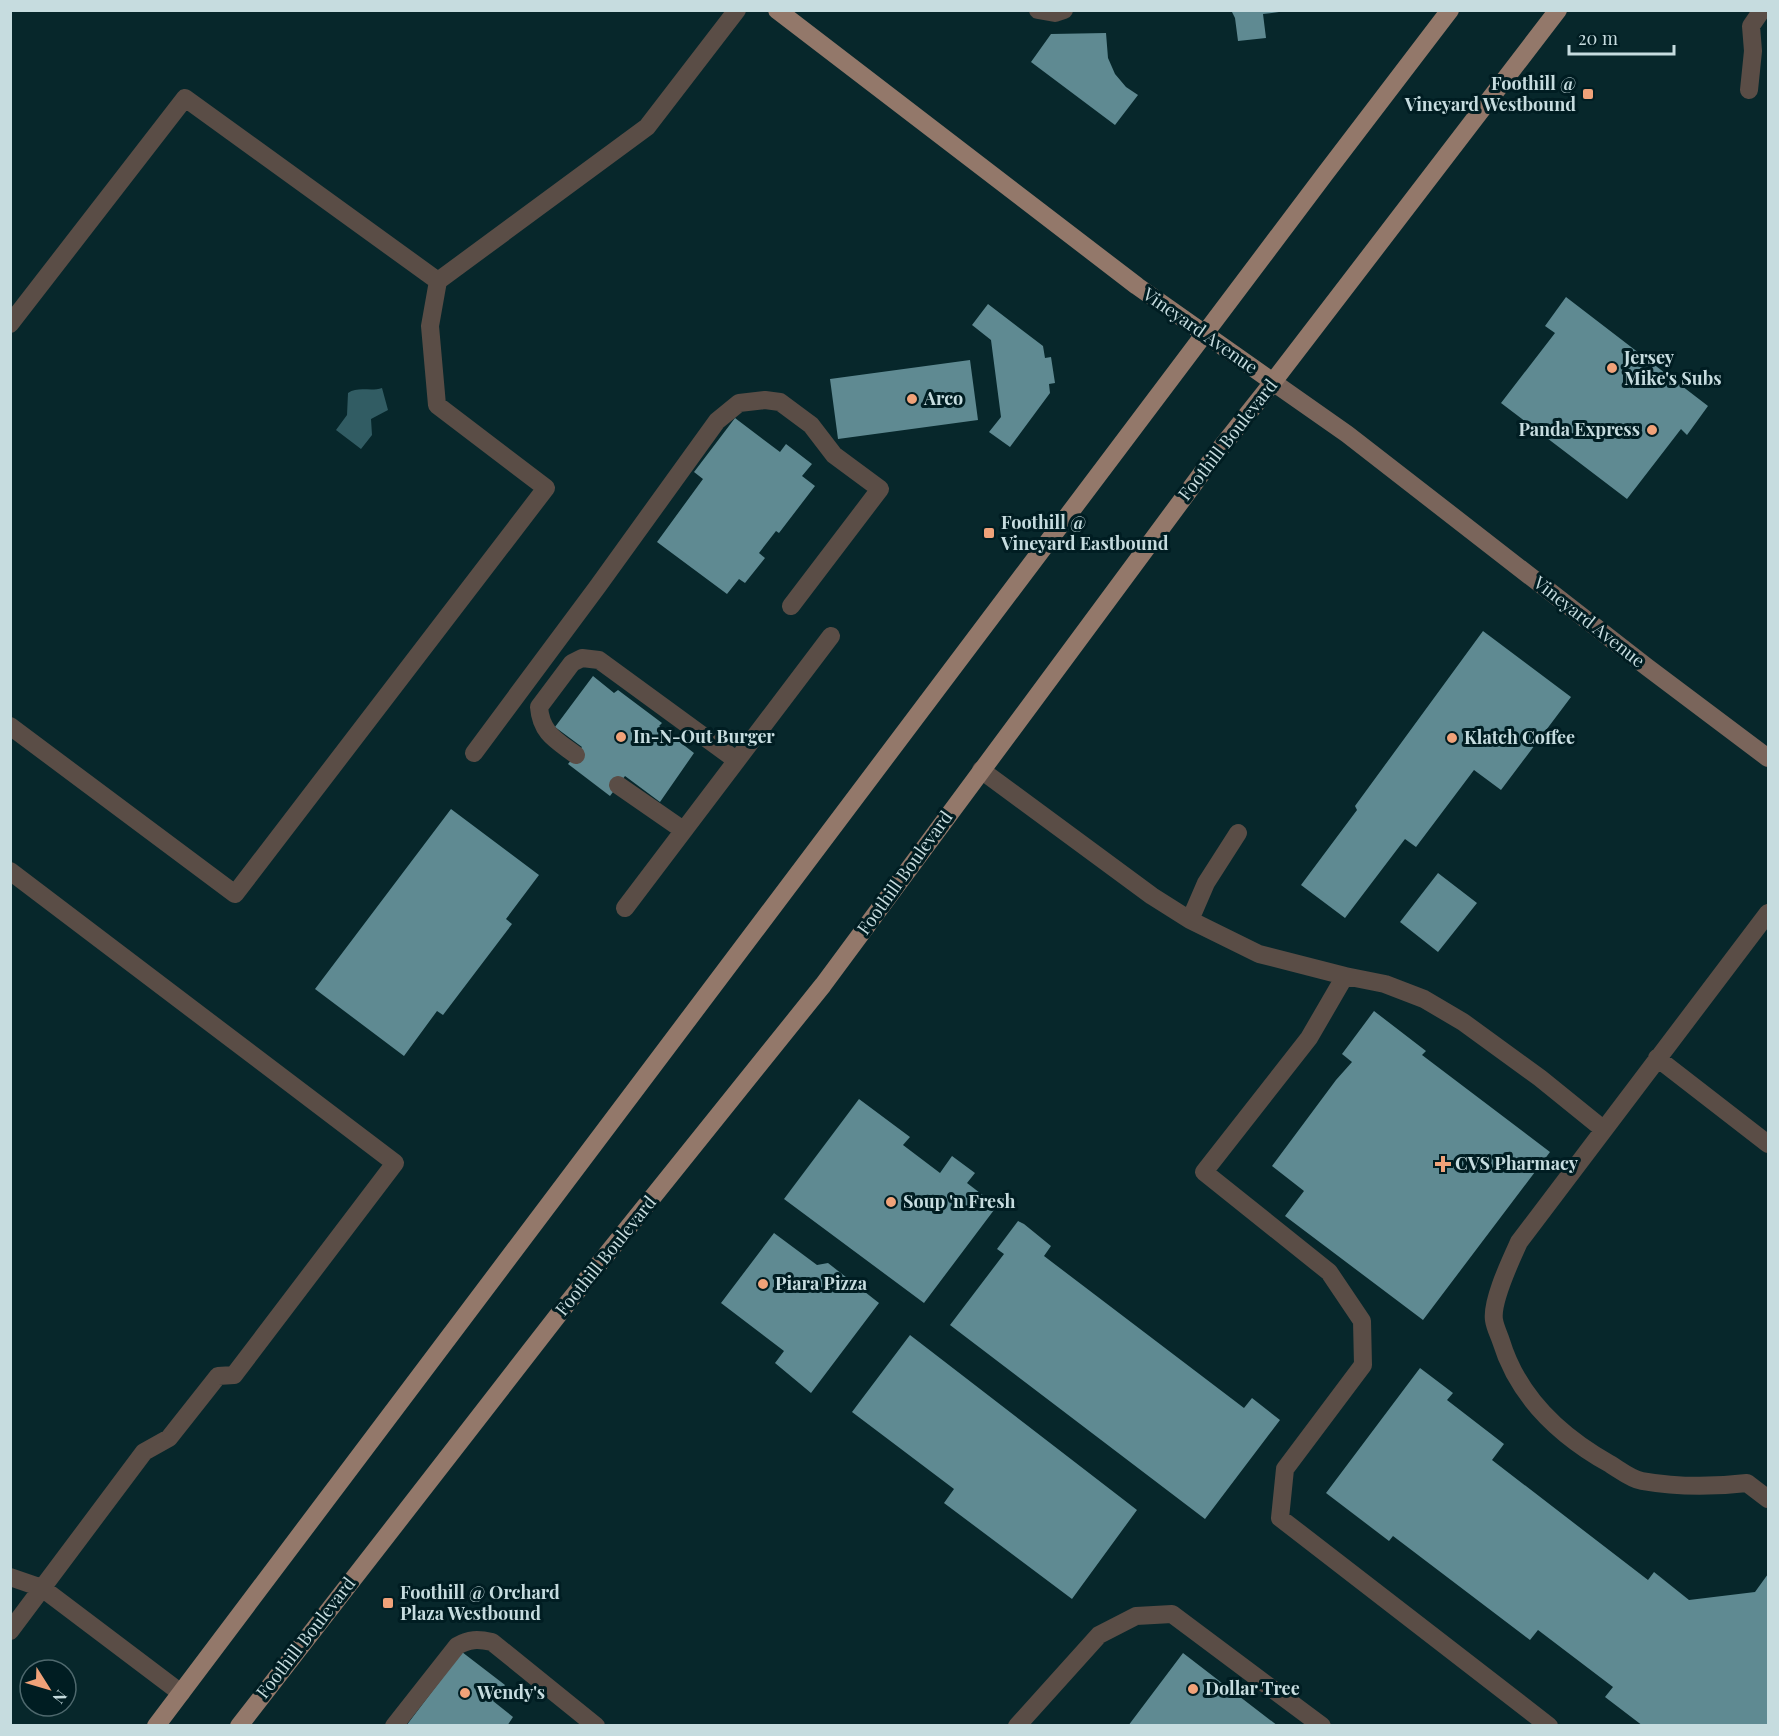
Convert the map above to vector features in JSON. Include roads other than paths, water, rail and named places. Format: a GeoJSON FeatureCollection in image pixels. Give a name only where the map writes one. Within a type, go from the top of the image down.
{"type":"FeatureCollection","features":[{"type":"Feature","properties":{"kind":"main road","name":"Vineyard Avenue"},"geometry":{"type":"LineString","coordinates":[[777,10],[1131,281],[1338,428],[1768,758]]}},
{"type":"Feature","properties":{"kind":"main road"},"geometry":{"type":"LineString","coordinates":[[156,1725],[711,985],[1450,10]]}},
{"type":"Feature","properties":{"kind":"main road","name":"Foothill Boulevard"},"geometry":{"type":"LineString","coordinates":[[239,1725],[562,1310],[823,985],[1218,450],[1273,382],[1558,10]]}},
{"type":"Feature","properties":{"kind":"lane"},"geometry":{"type":"LineString","coordinates":[[10,726],[235,894],[546,488],[437,405],[430,326],[438,281],[647,127],[737,10]]}},
{"type":"Feature","properties":{"kind":"lane"},"geometry":{"type":"LineString","coordinates":[[1038,10],[1055,13],[1064,10]]}},
{"type":"Feature","properties":{"kind":"lane"},"geometry":{"type":"LineString","coordinates":[[1749,90],[1753,51],[1751,26],[1762,10]]}},
{"type":"Feature","properties":{"kind":"lane"},"geometry":{"type":"LineString","coordinates":[[10,324],[185,98],[438,281]]}},
{"type":"Feature","properties":{"kind":"lane"},"geometry":{"type":"LineString","coordinates":[[474,753],[717,421],[740,403],[765,400],[780,402],[811,425],[834,455],[880,489],[791,606]]}},
{"type":"Feature","properties":{"kind":"lane"},"geometry":{"type":"LineString","coordinates":[[625,908],[831,636]]}},
{"type":"Feature","properties":{"kind":"lane"},"geometry":{"type":"LineString","coordinates":[[576,755],[552,738],[540,720],[539,707],[572,663],[582,658],[599,660],[736,760]]}},
{"type":"Feature","properties":{"kind":"lane"},"geometry":{"type":"LineString","coordinates":[[981,770],[1152,896],[1190,920],[1259,954],[1385,984],[1424,999],[1453,1016],[1540,1078],[1603,1129]]}},
{"type":"Feature","properties":{"kind":"lane"},"geometry":{"type":"LineString","coordinates":[[618,785],[683,830]]}},
{"type":"Feature","properties":{"kind":"lane"},"geometry":{"type":"LineString","coordinates":[[1190,920],[1206,883],[1238,833]]}},
{"type":"Feature","properties":{"kind":"lane"},"geometry":{"type":"LineString","coordinates":[[10,871],[395,1164],[234,1375],[218,1376],[169,1438],[144,1452],[10,1631]]}},
{"type":"Feature","properties":{"kind":"lane"},"geometry":{"type":"LineString","coordinates":[[1768,913],[1519,1242],[1500,1287],[1493,1318],[1515,1376],[1534,1404],[1557,1428],[1585,1450],[1640,1481],[1716,1486],[1747,1483],[1768,1499]]}},
{"type":"Feature","properties":{"kind":"lane"},"geometry":{"type":"LineString","coordinates":[[1345,976],[1309,1038],[1204,1172],[1329,1272],[1362,1322],[1364,1365],[1285,1469],[1280,1518],[1549,1725]]}},
{"type":"Feature","properties":{"kind":"lane"},"geometry":{"type":"LineString","coordinates":[[1657,1058],[1768,1144]]}},
{"type":"Feature","properties":{"kind":"lane"},"geometry":{"type":"LineString","coordinates":[[10,1578],[42,1588],[181,1693]]}},
{"type":"Feature","properties":{"kind":"lane"},"geometry":{"type":"LineString","coordinates":[[1017,1725],[1099,1635],[1136,1616],[1172,1614],[1322,1725]]}},
{"type":"Feature","properties":{"kind":"lane"},"geometry":{"type":"LineString","coordinates":[[394,1725],[457,1646],[467,1640],[479,1639],[492,1642],[596,1725]]}},
{"type":"Feature","properties":{"kind":"water"},"geometry":{"type":"Polygon","coordinates":[[[382,388],[388,410],[371,419],[372,435],[361,449],[336,430],[347,415],[348,393],[356,390],[382,388]]]}},
{"type":"Feature","properties":{"kind":"place","name":"Foothill @ Vineyard Westbound"},"geometry":{"type":"Point","coordinates":[1588,94]}},
{"type":"Feature","properties":{"kind":"place","name":"Jersey Mike's Subs"},"geometry":{"type":"Point","coordinates":[1612,368]}},
{"type":"Feature","properties":{"kind":"place","name":"Arco"},"geometry":{"type":"Point","coordinates":[912,399]}},
{"type":"Feature","properties":{"kind":"place","name":"Panda Express"},"geometry":{"type":"Point","coordinates":[1652,430]}},
{"type":"Feature","properties":{"kind":"place","name":"Foothill @ Vineyard Eastbound"},"geometry":{"type":"Point","coordinates":[989,533]}},
{"type":"Feature","properties":{"kind":"place","name":"In-N-Out Burger"},"geometry":{"type":"Point","coordinates":[621,737]}},
{"type":"Feature","properties":{"kind":"place","name":"Klatch Coffee"},"geometry":{"type":"Point","coordinates":[1452,738]}},
{"type":"Feature","properties":{"kind":"place","name":"CVS Pharmacy"},"geometry":{"type":"Point","coordinates":[1443,1164]}},
{"type":"Feature","properties":{"kind":"place","name":"Soup 'n Fresh"},"geometry":{"type":"Point","coordinates":[891,1202]}},
{"type":"Feature","properties":{"kind":"place","name":"Piara Pizza"},"geometry":{"type":"Point","coordinates":[763,1284]}},
{"type":"Feature","properties":{"kind":"place","name":"Foothill @ Orchard Plaza Westbound"},"geometry":{"type":"Point","coordinates":[388,1603]}},
{"type":"Feature","properties":{"kind":"place","name":"Dollar Tree"},"geometry":{"type":"Point","coordinates":[1193,1689]}},
{"type":"Feature","properties":{"kind":"place","name":"Wendy's"},"geometry":{"type":"Point","coordinates":[465,1693]}}]}
